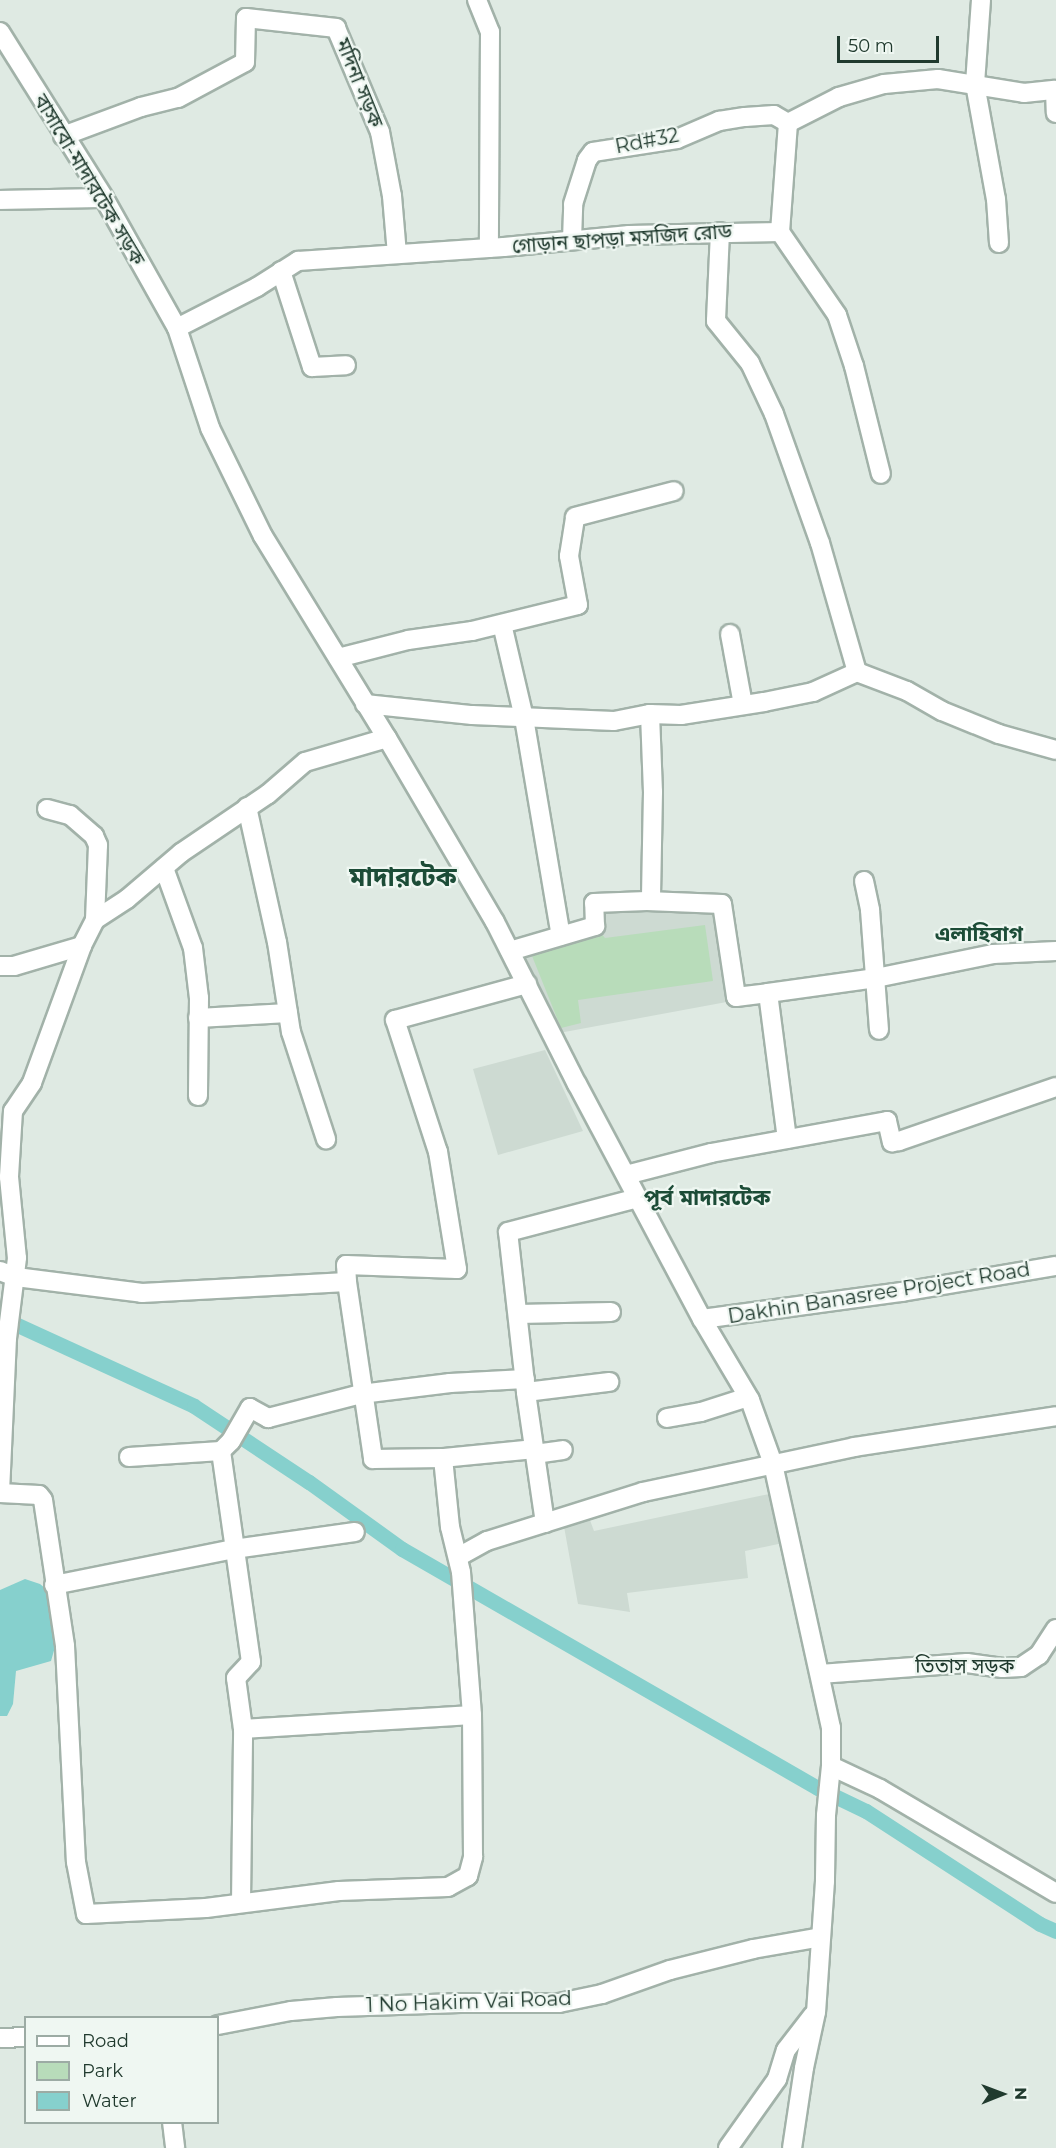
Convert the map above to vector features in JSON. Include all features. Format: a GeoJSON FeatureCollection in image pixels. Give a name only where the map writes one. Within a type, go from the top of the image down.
{"type":"FeatureCollection","features":[{"type":"Feature","properties":{"kind":"street"},"geometry":{"type":"LineString","coordinates":[[477,0],[490,32],[489,248]]}},
{"type":"Feature","properties":{"kind":"street"},"geometry":{"type":"LineString","coordinates":[[981,0],[975,84],[996,199],[999,243]]}},
{"type":"Feature","properties":{"kind":"street","name":"মদিনা সড়ক"},"geometry":{"type":"LineString","coordinates":[[63,136],[141,107],[178,98],[245,62],[246,18],[336,28],[380,132],[392,196],[397,254]]}},
{"type":"Feature","properties":{"kind":"street","name":"বাসাবো-মাদারটেক সড়ক"},"geometry":{"type":"LineString","coordinates":[[0,32],[63,136],[104,198],[177,328],[210,428],[263,536],[387,738],[510,951],[702,1319],[748,1397],[773,1464],[831,1728],[831,1773],[826,1815],[816,2012],[804,2068],[792,2148]]}},
{"type":"Feature","properties":{"kind":"street"},"geometry":{"type":"LineString","coordinates":[[881,474],[854,366],[837,315],[780,232],[788,123],[839,97],[884,84],[938,79],[1024,93],[1056,89],[1056,113]]}},
{"type":"Feature","properties":{"kind":"street","name":"Rd#32"},"geometry":{"type":"LineString","coordinates":[[572,240],[573,204],[587,160],[593,152],[677,139],[719,121],[745,117],[774,115],[788,123]]}},
{"type":"Feature","properties":{"kind":"street"},"geometry":{"type":"LineString","coordinates":[[0,200],[104,198]]}},
{"type":"Feature","properties":{"kind":"street"},"geometry":{"type":"LineString","coordinates":[[720,232],[716,321],[750,363],[774,414],[820,543],[857,672]]}},
{"type":"Feature","properties":{"kind":"street","name":"গোড়ান ছাপড়া মসজিদ রোড"},"geometry":{"type":"LineString","coordinates":[[177,328],[258,287],[298,261],[489,248],[629,235],[687,236],[720,232],[780,232]]}},
{"type":"Feature","properties":{"kind":"street"},"geometry":{"type":"LineString","coordinates":[[282,271],[312,367],[345,365]]}},
{"type":"Feature","properties":{"kind":"street"},"geometry":{"type":"LineString","coordinates":[[338,658],[408,640],[502,624],[578,605],[569,556],[575,517],[674,491]]}},
{"type":"Feature","properties":{"kind":"street"},"geometry":{"type":"LineString","coordinates":[[502,624],[524,718],[561,936]]}},
{"type":"Feature","properties":{"kind":"street"},"geometry":{"type":"LineString","coordinates":[[730,634],[743,705]]}},
{"type":"Feature","properties":{"kind":"street"},"geometry":{"type":"LineString","coordinates":[[366,704],[524,718],[614,721],[650,714],[681,715],[813,692],[857,672],[907,691],[942,711],[999,734],[1056,750]]}},
{"type":"Feature","properties":{"kind":"street"},"geometry":{"type":"LineString","coordinates":[[650,714],[651,902]]}},
{"type":"Feature","properties":{"kind":"street"},"geometry":{"type":"LineString","coordinates":[[95,920],[127,899],[164,868],[268,794],[306,762],[387,738]]}},
{"type":"Feature","properties":{"kind":"street"},"geometry":{"type":"LineString","coordinates":[[247,807],[277,942],[291,1032],[326,1139]]}},
{"type":"Feature","properties":{"kind":"street"},"geometry":{"type":"LineString","coordinates":[[47,809],[70,814],[94,836],[98,845],[95,920],[82,946],[32,1083],[7,1110],[9,1177],[17,1243],[8,1274],[11,1314],[7,1338],[0,1493],[39,1495],[43,1500],[65,1646],[76,1862],[84,1912],[88,1915],[206,1908],[339,1891],[448,1887],[468,1876],[473,1857],[472,1715],[460,1564],[450,1527],[443,1458]]}},
{"type":"Feature","properties":{"kind":"street"},"geometry":{"type":"LineString","coordinates":[[164,868],[193,948],[198,1018],[198,1096]]}},
{"type":"Feature","properties":{"kind":"street"},"geometry":{"type":"LineString","coordinates":[[864,882],[870,910],[879,1030]]}},
{"type":"Feature","properties":{"kind":"street"},"geometry":{"type":"LineString","coordinates":[[510,951],[595,926],[594,903],[651,902],[722,904],[736,997],[876,978],[993,954],[1056,951]]}},
{"type":"Feature","properties":{"kind":"street"},"geometry":{"type":"LineString","coordinates":[[0,966],[14,966],[82,946]]}},
{"type":"Feature","properties":{"kind":"street"},"geometry":{"type":"LineString","coordinates":[[527,984],[395,1020],[438,1152],[458,1269],[346,1264],[347,1282],[361,1394],[373,1459],[443,1458],[563,1450]]}},
{"type":"Feature","properties":{"kind":"street"},"geometry":{"type":"LineString","coordinates":[[768,993],[787,1139]]}},
{"type":"Feature","properties":{"kind":"street"},"geometry":{"type":"LineString","coordinates":[[198,1018],[288,1013]]}},
{"type":"Feature","properties":{"kind":"street"},"geometry":{"type":"LineString","coordinates":[[626,1175],[711,1153],[887,1121],[889,1137],[892,1142],[899,1141],[1056,1087]]}},
{"type":"Feature","properties":{"kind":"street"},"geometry":{"type":"LineString","coordinates":[[545,1523],[508,1233],[638,1198]]}},
{"type":"Feature","properties":{"kind":"street","name":"Dakhin Banasree Project Road"},"geometry":{"type":"LineString","coordinates":[[702,1319],[902,1292],[1056,1266]]}},
{"type":"Feature","properties":{"kind":"street"},"geometry":{"type":"LineString","coordinates":[[8,1274],[142,1293],[347,1282]]}},
{"type":"Feature","properties":{"kind":"street"},"geometry":{"type":"LineString","coordinates":[[518,1314],[611,1312]]}},
{"type":"Feature","properties":{"kind":"street"},"geometry":{"type":"LineString","coordinates":[[242,1903],[243,1729],[236,1678],[251,1662],[234,1549],[226,1446],[250,1408],[268,1418],[361,1394],[450,1383],[526,1386],[609,1382]]}},
{"type":"Feature","properties":{"kind":"street"},"geometry":{"type":"LineString","coordinates":[[667,1418],[701,1412],[748,1397]]}},
{"type":"Feature","properties":{"kind":"street"},"geometry":{"type":"LineString","coordinates":[[460,1564],[487,1541],[643,1492],[854,1447],[1056,1416]]}},
{"type":"Feature","properties":{"kind":"street"},"geometry":{"type":"LineString","coordinates":[[129,1456],[226,1446]]}},
{"type":"Feature","properties":{"kind":"street"},"geometry":{"type":"LineString","coordinates":[[54,1585],[234,1549],[355,1532]]}},
{"type":"Feature","properties":{"kind":"street","name":"তিতাস সড়ক"},"geometry":{"type":"LineString","coordinates":[[820,1674],[967,1663],[1003,1668],[1021,1667],[1039,1655],[1056,1629]]}},
{"type":"Feature","properties":{"kind":"street"},"geometry":{"type":"LineString","coordinates":[[243,1729],[472,1715]]}},
{"type":"Feature","properties":{"kind":"street"},"geometry":{"type":"LineString","coordinates":[[831,1773],[880,1789],[1056,1893]]}},
{"type":"Feature","properties":{"kind":"street","name":"1 No Hakim Vai Road"},"geometry":{"type":"LineString","coordinates":[[219,2025],[291,2011],[336,2007],[559,2003],[602,1994],[670,1970],[753,1949],[821,1937]]}},
{"type":"Feature","properties":{"kind":"street"},"geometry":{"type":"LineString","coordinates":[[728,2148],[777,2079],[786,2050],[816,2012]]}},
{"type":"Feature","properties":{"kind":"street"},"geometry":{"type":"LineString","coordinates":[[0,2038],[24,2037]]}},
{"type":"Feature","properties":{"kind":"street"},"geometry":{"type":"LineString","coordinates":[[172,2124],[175,2148]]}},
{"type":"Feature","properties":{"kind":"shaded area"},"geometry":{"type":"Polygon","coordinates":[[[601,908],[720,908],[732,1001],[559,1033],[524,953],[599,931],[601,908]]]}},
{"type":"Feature","properties":{"kind":"shaded area"},"geometry":{"type":"Polygon","coordinates":[[[545,1050],[583,1131],[498,1155],[473,1069],[545,1050]]]}},
{"type":"Feature","properties":{"kind":"shaded area"},"geometry":{"type":"Polygon","coordinates":[[[774,1493],[783,1543],[745,1551],[748,1578],[627,1593],[630,1612],[578,1604],[563,1521],[587,1512],[594,1531],[774,1493]]]}},
{"type":"Feature","properties":{"kind":"green space"},"geometry":{"type":"Polygon","coordinates":[[[705,925],[713,981],[578,1000],[581,1023],[561,1028],[530,951],[599,931],[605,938],[705,925]]]}},
{"type":"Feature","properties":{"kind":"water"},"geometry":{"type":"Polygon","coordinates":[[[25,1579],[40,1584],[46,1589],[57,1640],[51,1661],[16,1671],[13,1704],[7,1716],[0,1716],[0,1590],[25,1579]]]}},
{"type":"Feature","properties":{"kind":"waterway"},"geometry":{"type":"LineString","coordinates":[[0,1317],[194,1406],[309,1482],[402,1549],[818,1788],[866,1811],[1040,1924],[1056,1931]]}},
{"type":"Feature","properties":{"kind":"district","name":"মাদারটেক"},"geometry":{"type":"Point","coordinates":[403,878]}},
{"type":"Feature","properties":{"kind":"district","name":"এলাহিবাগ"},"geometry":{"type":"Point","coordinates":[979,934]}},
{"type":"Feature","properties":{"kind":"district","name":"পূর্ব মাদারটেক"},"geometry":{"type":"Point","coordinates":[707,1198]}}]}
